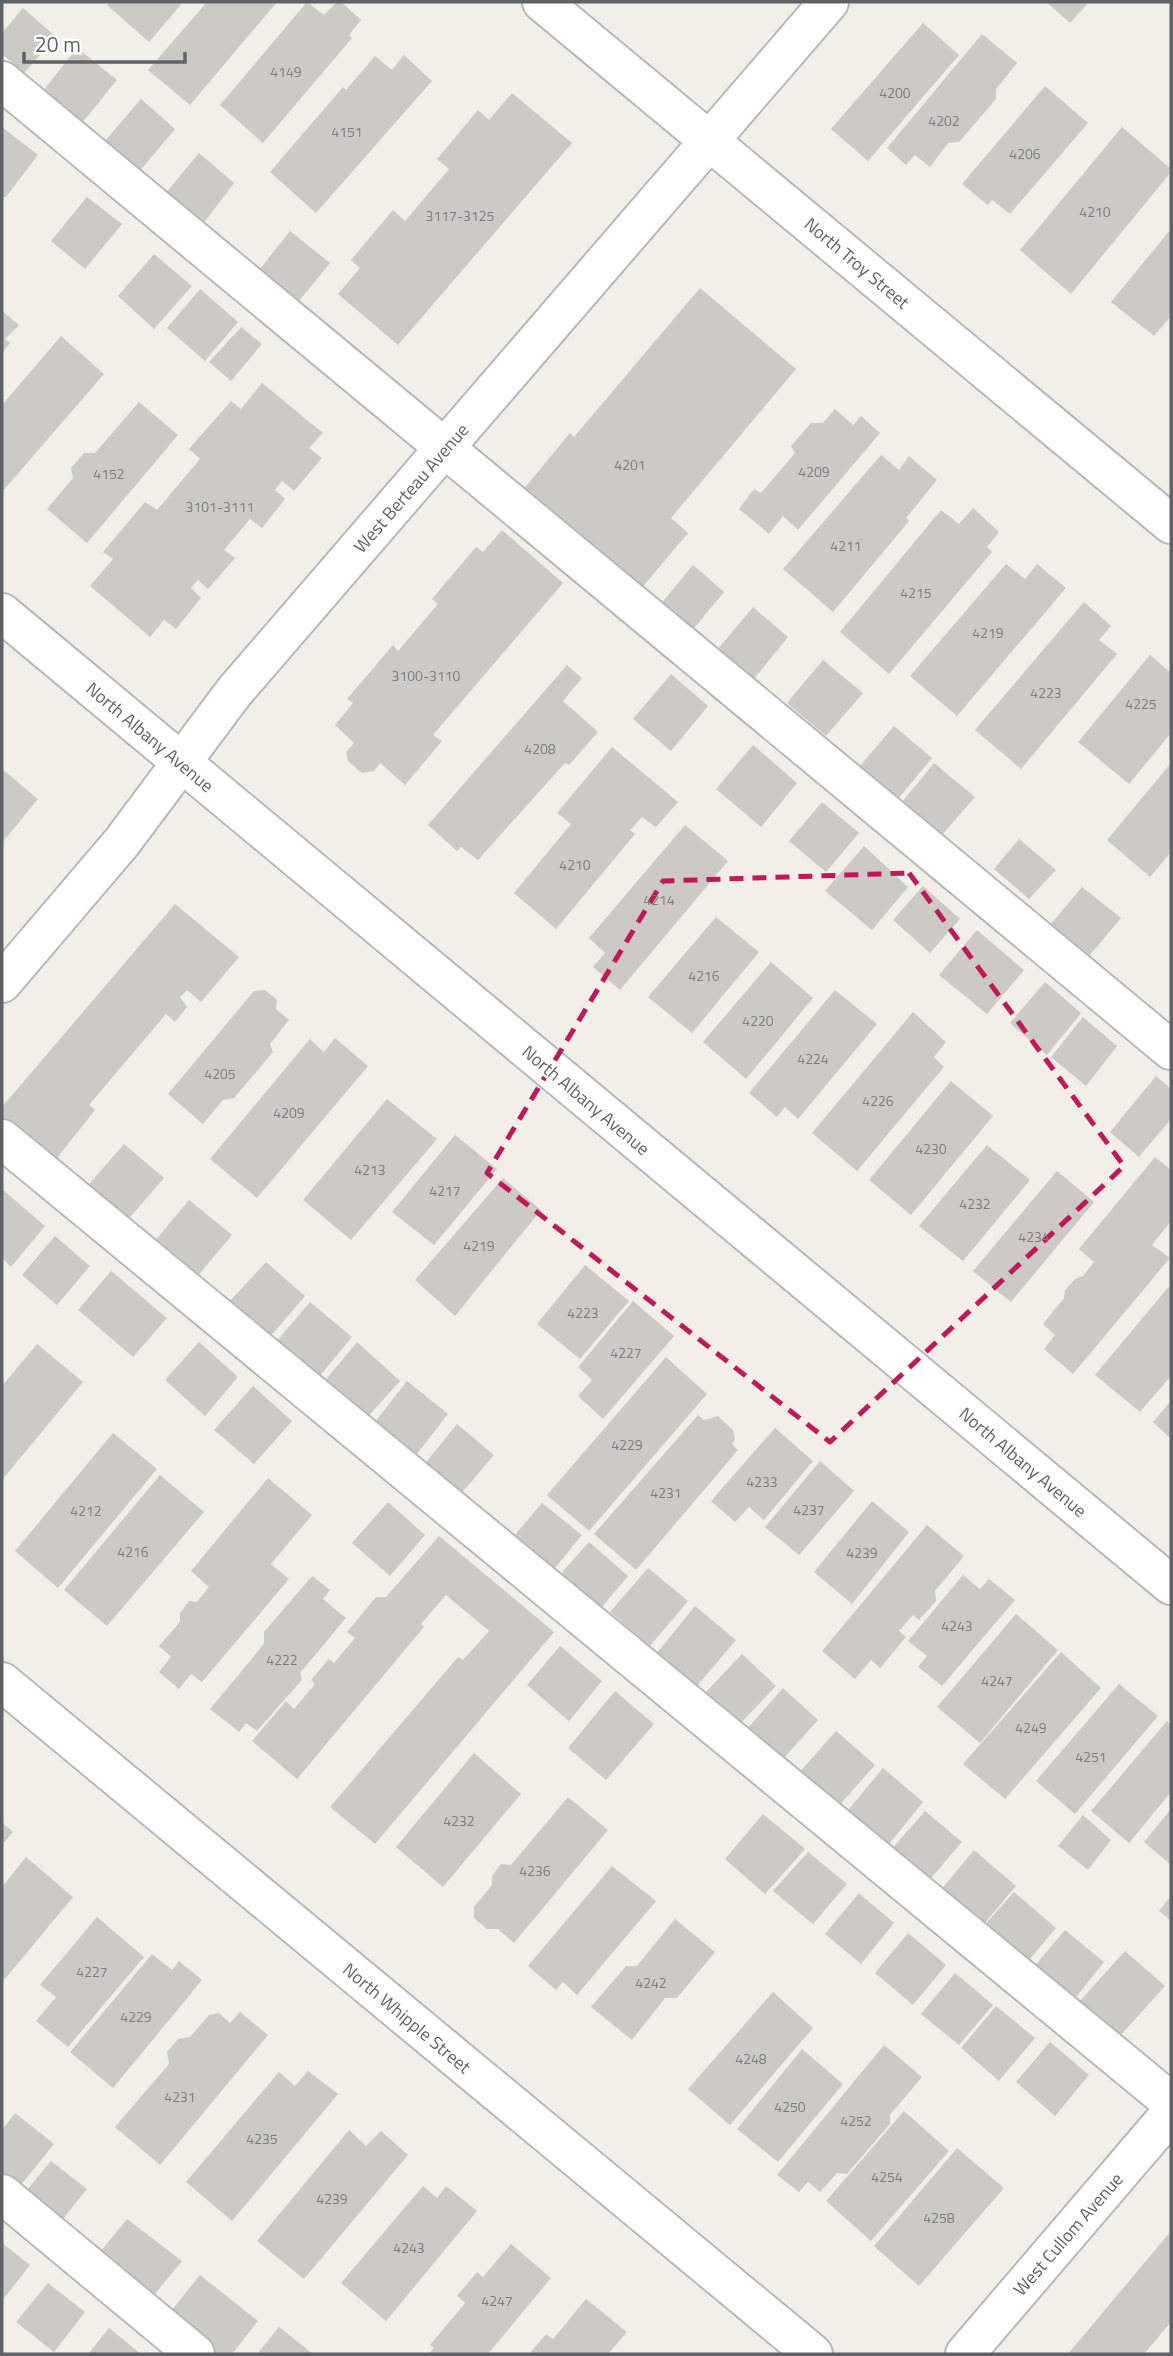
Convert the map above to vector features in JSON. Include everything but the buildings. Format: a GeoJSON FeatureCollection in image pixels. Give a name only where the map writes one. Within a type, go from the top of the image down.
{"type":"FeatureCollection","features":[{"type":"Feature","properties":{"kind":"street","name":"North Troy Street"},"geometry":{"type":"LineString","coordinates":[[542,2],[1171,524]]}},
{"type":"Feature","properties":{"kind":"street","name":"West Berteau Avenue"},"geometry":{"type":"LineString","coordinates":[[2,983],[122,842],[234,692],[829,2]]}},
{"type":"Feature","properties":{"kind":"street"},"geometry":{"type":"LineString","coordinates":[[2,81],[1171,1050]]}},
{"type":"Feature","properties":{"kind":"street","name":"North Albany Avenue"},"geometry":{"type":"LineString","coordinates":[[2,614],[1171,1586]]}},
{"type":"Feature","properties":{"kind":"street"},"geometry":{"type":"LineString","coordinates":[[2,1139],[1171,2102]]}},
{"type":"Feature","properties":{"kind":"street","name":"North Whipple Street"},"geometry":{"type":"LineString","coordinates":[[2,1682],[813,2354]]}},
{"type":"Feature","properties":{"kind":"street","name":"West Cullom Avenue"},"geometry":{"type":"LineString","coordinates":[[965,2354],[1171,2113]]}},
{"type":"Feature","properties":{"kind":"street"},"geometry":{"type":"LineString","coordinates":[[2,2194],[195,2354]]}},
{"type":"Feature","properties":{"kind":"highlighted area"},"geometry":{"type":"Polygon","coordinates":[[[909,873],[1124,1166],[830,1442],[487,1173],[663,881],[909,873]]]}}]}
